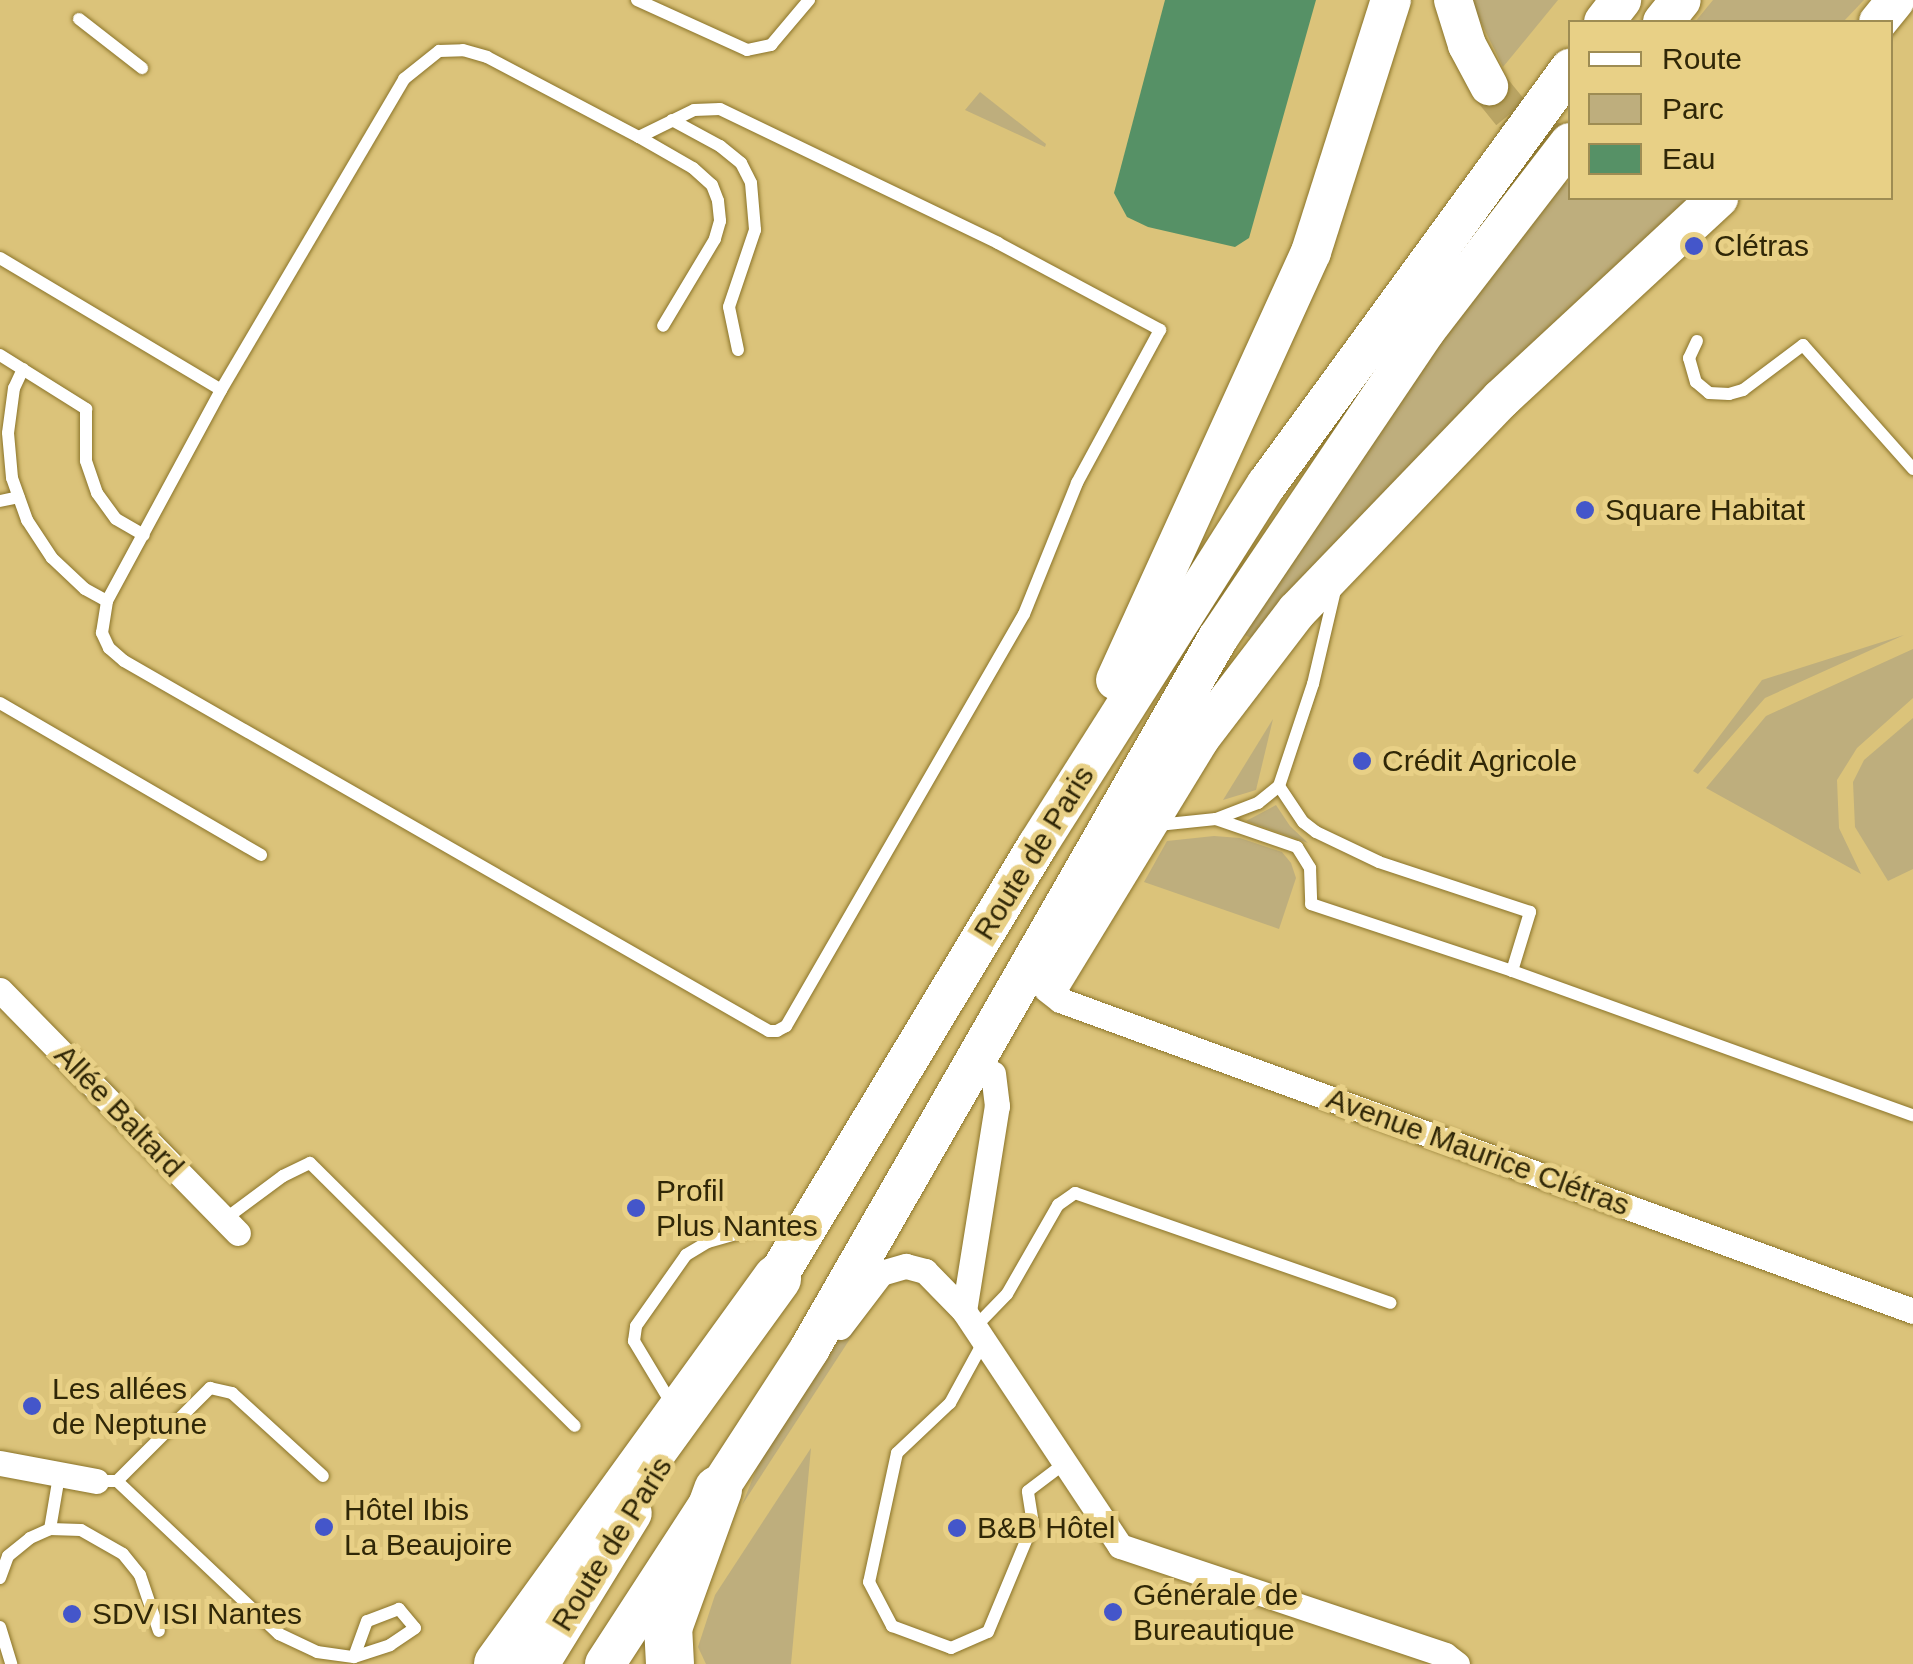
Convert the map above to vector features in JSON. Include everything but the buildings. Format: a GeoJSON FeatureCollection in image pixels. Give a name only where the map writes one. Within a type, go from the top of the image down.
{"type":"FeatureCollection","features":[{"type":"Feature","properties":{"kind":"highway"},"geometry":{"type":"LineString","coordinates":[[498,1664],[677,1411],[777,1278]]}},
{"type":"Feature","properties":{"kind":"highway"},"geometry":{"type":"LineString","coordinates":[[670,1664],[668,1628],[718,1490]]}},
{"type":"Feature","properties":{"kind":"main road"},"geometry":{"type":"LineString","coordinates":[[1037,846],[1188,530],[1310,252],[1391,0]]}},
{"type":"Feature","properties":{"kind":"main road"},"geometry":{"type":"LineString","coordinates":[[1452,0],[1467,45],[1489,86]]}},
{"type":"Feature","properties":{"kind":"main road"},"geometry":{"type":"LineString","coordinates":[[1606,20],[1621,0]]}},
{"type":"Feature","properties":{"kind":"main road"},"geometry":{"type":"LineString","coordinates":[[1665,20],[1680,0]]}},
{"type":"Feature","properties":{"kind":"main road"},"geometry":{"type":"LineString","coordinates":[[1880,20],[1896,0]]}},
{"type":"Feature","properties":{"kind":"main road","name":"Route de Paris"},"geometry":{"type":"LineString","coordinates":[[538,1664],[777,1278],[1037,846],[1266,484],[1568,72]]}},
{"type":"Feature","properties":{"kind":"main road","name":"Route de Paris"},"geometry":{"type":"LineString","coordinates":[[605,1664],[810,1348],[1228,622],[1425,332],[1568,146]]}},
{"type":"Feature","properties":{"kind":"main road"},"geometry":{"type":"LineString","coordinates":[[928,1141],[993,1072],[1199,739],[1297,611],[1502,399],[1716,200]]}},
{"type":"Feature","properties":{"kind":"street","name":"Avenue Maurice Clétras"},"geometry":{"type":"LineString","coordinates":[[1046,989],[1060,1000],[1913,1311]]}},
{"type":"Feature","properties":{"kind":"street","name":"Allée Baltard"},"geometry":{"type":"LineString","coordinates":[[0,990],[232,1226]]}},
{"type":"Feature","properties":{"kind":"street"},"geometry":{"type":"LineString","coordinates":[[974,1327],[997,1106],[993,1072]]}},
{"type":"Feature","properties":{"kind":"street"},"geometry":{"type":"LineString","coordinates":[[810,1348],[842,1326],[881,1273],[894,1268],[925,1271],[974,1327],[1120,1546],[1445,1655],[1457,1664]]}},
{"type":"Feature","properties":{"kind":"street"},"geometry":{"type":"LineString","coordinates":[[0,1463],[58,1476],[107,1481]]}},
{"type":"Feature","properties":{"kind":"lane"},"geometry":{"type":"LineString","coordinates":[[637,0],[746,50],[770,45],[809,0]]}},
{"type":"Feature","properties":{"kind":"lane"},"geometry":{"type":"LineString","coordinates":[[79,19],[142,68]]}},
{"type":"Feature","properties":{"kind":"lane"},"geometry":{"type":"LineString","coordinates":[[639,137],[694,110],[720,109],[998,243],[1160,330],[1077,483],[1024,614],[786,1026],[769,1031],[124,660],[109,648],[102,633],[107,601],[222,390],[404,79],[422,60],[438,51],[462,50],[487,57],[639,137],[693,168],[712,185],[720,220],[715,239],[663,326]]}},
{"type":"Feature","properties":{"kind":"lane"},"geometry":{"type":"LineString","coordinates":[[672,120],[720,146],[740,163],[751,183],[754,230],[729,307],[738,350]]}},
{"type":"Feature","properties":{"kind":"lane"},"geometry":{"type":"LineString","coordinates":[[0,258],[222,390]]}},
{"type":"Feature","properties":{"kind":"lane"},"geometry":{"type":"LineString","coordinates":[[1697,341],[1689,358],[1696,382],[1709,393],[1729,394],[1743,390],[1803,345],[1913,469]]}},
{"type":"Feature","properties":{"kind":"lane"},"geometry":{"type":"LineString","coordinates":[[0,355],[86,409],[86,461],[97,493],[116,519],[144,535]]}},
{"type":"Feature","properties":{"kind":"lane"},"geometry":{"type":"LineString","coordinates":[[22,369],[14,388],[8,433],[18,497],[27,520],[52,558],[85,589],[107,601]]}},
{"type":"Feature","properties":{"kind":"lane"},"geometry":{"type":"LineString","coordinates":[[0,501],[18,497]]}},
{"type":"Feature","properties":{"kind":"lane"},"geometry":{"type":"LineString","coordinates":[[1146,826],[1216,820],[1258,803],[1280,786],[1313,684],[1338,568]]}},
{"type":"Feature","properties":{"kind":"lane"},"geometry":{"type":"LineString","coordinates":[[0,702],[261,854]]}},
{"type":"Feature","properties":{"kind":"lane"},"geometry":{"type":"LineString","coordinates":[[1280,786],[1303,822],[1316,832],[1379,862],[1530,912],[1512,972]]}},
{"type":"Feature","properties":{"kind":"lane"},"geometry":{"type":"LineString","coordinates":[[1216,820],[1297,847],[1310,868],[1311,904],[1913,1115]]}},
{"type":"Feature","properties":{"kind":"lane"},"geometry":{"type":"LineString","coordinates":[[232,1226],[283,1176],[310,1163],[576,1426]]}},
{"type":"Feature","properties":{"kind":"lane"},"geometry":{"type":"LineString","coordinates":[[1065,1463],[1028,1491],[1033,1524],[988,1632],[951,1648],[892,1626],[869,1582],[896,1453],[950,1402],[974,1327],[1007,1294],[1058,1205],[1075,1193],[1390,1303]]}},
{"type":"Feature","properties":{"kind":"lane"},"geometry":{"type":"LineString","coordinates":[[677,1411],[634,1341],[636,1326],[686,1255],[708,1242],[758,1228],[804,1233]]}},
{"type":"Feature","properties":{"kind":"lane"},"geometry":{"type":"LineString","coordinates":[[323,1476],[232,1393],[210,1388],[107,1481],[279,1634],[316,1652],[354,1657],[390,1645],[415,1628],[399,1608],[367,1622],[354,1657]]}},
{"type":"Feature","properties":{"kind":"lane"},"geometry":{"type":"LineString","coordinates":[[50,1528],[58,1476]]}},
{"type":"Feature","properties":{"kind":"lane"},"geometry":{"type":"LineString","coordinates":[[0,1578],[8,1556],[30,1538],[50,1528],[81,1530],[123,1554],[140,1575],[159,1631]]}},
{"type":"Feature","properties":{"kind":"lane"},"geometry":{"type":"LineString","coordinates":[[0,1626],[11,1664]]}},
{"type":"Feature","properties":{"kind":"green space"},"geometry":{"type":"Polygon","coordinates":[[[1470,0],[1558,0],[1503,67],[1470,0]]]}},
{"type":"Feature","properties":{"kind":"green space"},"geometry":{"type":"Polygon","coordinates":[[[1713,0],[1864,0],[1845,20],[1697,20],[1713,0]]]}},
{"type":"Feature","properties":{"kind":"green space"},"geometry":{"type":"Polygon","coordinates":[[[980,92],[1046,144],[1045,147],[965,110],[980,92]]]}},
{"type":"Feature","properties":{"kind":"green space"},"geometry":{"type":"Polygon","coordinates":[[[1563,182],[1568,183],[1568,200],[1695,200],[1259,643],[1242,633],[1436,349],[1563,182]]]}},
{"type":"Feature","properties":{"kind":"green space"},"geometry":{"type":"Polygon","coordinates":[[[1904,635],[1765,698],[1698,774],[1693,771],[1762,680],[1904,635]]]}},
{"type":"Feature","properties":{"kind":"green space"},"geometry":{"type":"Polygon","coordinates":[[[1913,649],[1913,698],[1857,748],[1837,780],[1839,828],[1861,874],[1706,788],[1766,716],[1913,649]]]}},
{"type":"Feature","properties":{"kind":"green space"},"geometry":{"type":"Polygon","coordinates":[[[1913,718],[1913,869],[1888,881],[1855,827],[1853,782],[1864,760],[1913,718]]]}},
{"type":"Feature","properties":{"kind":"green space"},"geometry":{"type":"Polygon","coordinates":[[[1273,719],[1256,790],[1223,800],[1273,719]]]}},
{"type":"Feature","properties":{"kind":"green space"},"geometry":{"type":"Polygon","coordinates":[[[1276,805],[1290,826],[1308,843],[1246,821],[1276,805]]]}},
{"type":"Feature","properties":{"kind":"green space"},"geometry":{"type":"Polygon","coordinates":[[[1214,836],[1240,838],[1282,852],[1291,863],[1296,878],[1279,929],[1144,882],[1167,841],[1214,836]]]}},
{"type":"Feature","properties":{"kind":"green space"},"geometry":{"type":"Polygon","coordinates":[[[885,1285],[742,1505],[759,1463],[872,1289],[885,1285]]]}},
{"type":"Feature","properties":{"kind":"green space"},"geometry":{"type":"Polygon","coordinates":[[[811,1448],[791,1664],[706,1664],[698,1647],[715,1595],[811,1448]]]}},
{"type":"Feature","properties":{"kind":"water"},"geometry":{"type":"Polygon","coordinates":[[[1165,0],[1316,0],[1249,238],[1235,247],[1148,227],[1127,217],[1114,193],[1165,0]]]}},
{"type":"Feature","properties":{"kind":"tunnel"},"geometry":{"type":"LineString","coordinates":[[1489,86],[1511,113],[1539,136],[1568,146]]}},
{"type":"Feature","properties":{"kind":"place","name":"Clétras"},"geometry":{"type":"Point","coordinates":[1694,246]}},
{"type":"Feature","properties":{"kind":"place","name":"Square Habitat"},"geometry":{"type":"Point","coordinates":[1585,510]}},
{"type":"Feature","properties":{"kind":"place","name":"Crédit Agricole"},"geometry":{"type":"Point","coordinates":[1362,761]}},
{"type":"Feature","properties":{"kind":"place","name":"Profil Plus Nantes"},"geometry":{"type":"Point","coordinates":[636,1208]}},
{"type":"Feature","properties":{"kind":"place","name":"Les allées de Neptune"},"geometry":{"type":"Point","coordinates":[32,1406]}},
{"type":"Feature","properties":{"kind":"place","name":"Hôtel Ibis La Beaujoire"},"geometry":{"type":"Point","coordinates":[324,1527]}},
{"type":"Feature","properties":{"kind":"place","name":"B&B Hôtel"},"geometry":{"type":"Point","coordinates":[957,1528]}},
{"type":"Feature","properties":{"kind":"place","name":"Générale de Bureautique"},"geometry":{"type":"Point","coordinates":[1113,1612]}},
{"type":"Feature","properties":{"kind":"place","name":"SDV ISI Nantes"},"geometry":{"type":"Point","coordinates":[72,1614]}}]}
